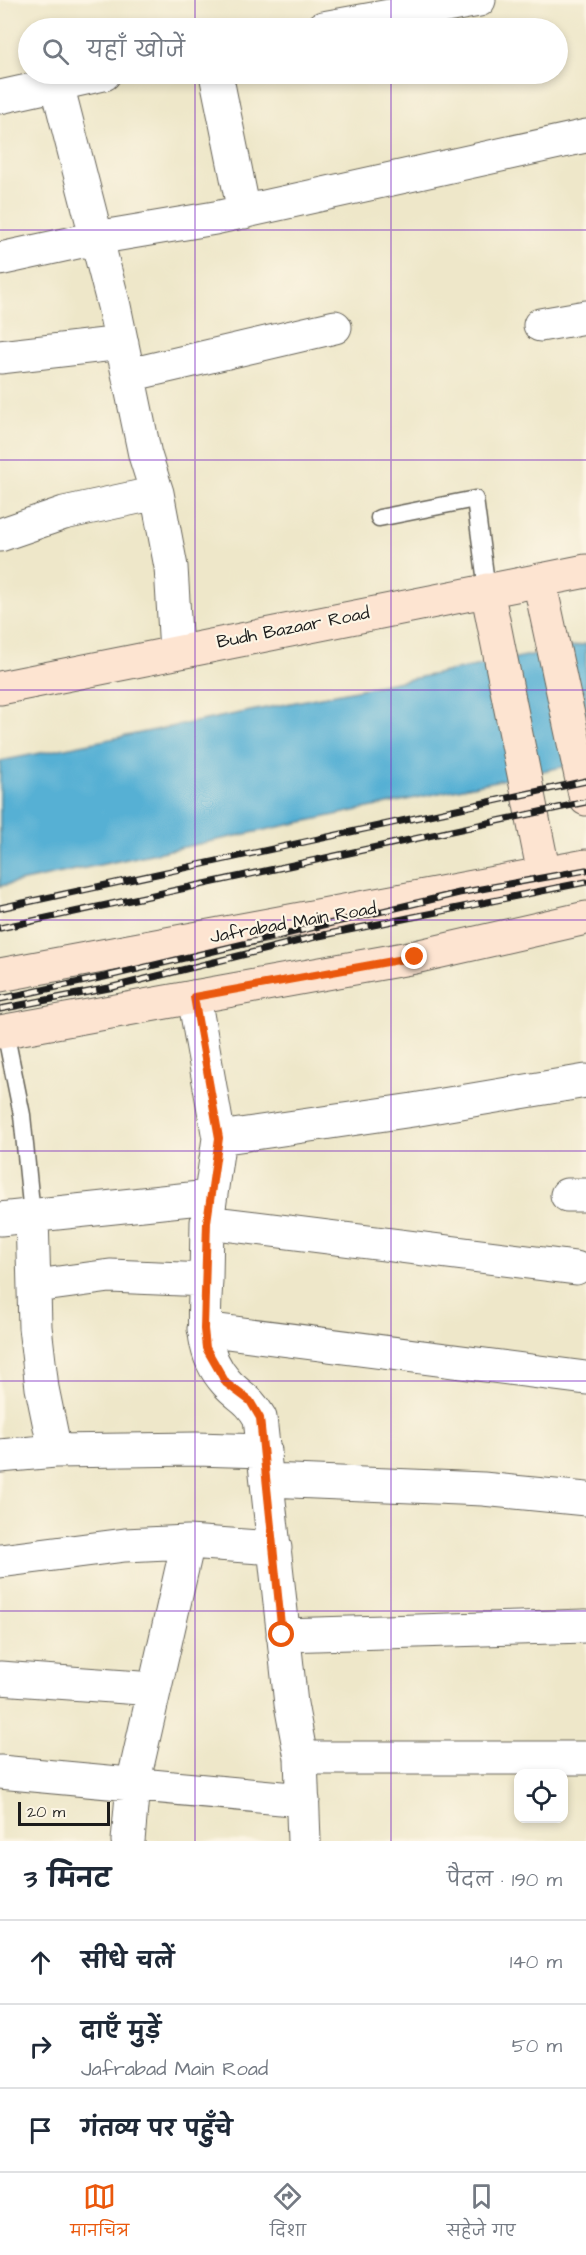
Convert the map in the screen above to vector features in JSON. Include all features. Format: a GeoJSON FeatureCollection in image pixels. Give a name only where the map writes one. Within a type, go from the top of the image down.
{"type":"FeatureCollection","features":[{"type":"Feature","properties":{"kind":"main road","name":"Budh Bazaar Road"},"geometry":{"type":"LineString","coordinates":[[0,688],[176,651],[586,571]]}},
{"type":"Feature","properties":{"kind":"main road"},"geometry":{"type":"LineString","coordinates":[[539,580],[586,799]]}},
{"type":"Feature","properties":{"kind":"main road"},"geometry":{"type":"LineString","coordinates":[[487,590],[544,874]]}},
{"type":"Feature","properties":{"kind":"main road","name":"Jafrabad Main Road"},"geometry":{"type":"LineString","coordinates":[[0,975],[586,866]]}},
{"type":"Feature","properties":{"kind":"main road"},"geometry":{"type":"LineString","coordinates":[[2,1032],[415,957],[586,918]]}},
{"type":"Feature","properties":{"kind":"street"},"geometry":{"type":"LineString","coordinates":[[366,18],[431,3],[479,0]]}},
{"type":"Feature","properties":{"kind":"street"},"geometry":{"type":"LineString","coordinates":[[0,97],[57,84],[122,343],[145,455],[157,493],[171,567],[176,651]]}},
{"type":"Feature","properties":{"kind":"street"},"geometry":{"type":"LineString","coordinates":[[218,84],[244,212]]}},
{"type":"Feature","properties":{"kind":"street"},"geometry":{"type":"LineString","coordinates":[[0,258],[96,238],[244,212],[586,136]]}},
{"type":"Feature","properties":{"kind":"street"},"geometry":{"type":"LineString","coordinates":[[540,325],[586,317]]}},
{"type":"Feature","properties":{"kind":"street"},"geometry":{"type":"LineString","coordinates":[[129,375],[335,327]]}},
{"type":"Feature","properties":{"kind":"street"},"geometry":{"type":"LineString","coordinates":[[0,357],[122,343]]}},
{"type":"Feature","properties":{"kind":"street"},"geometry":{"type":"LineString","coordinates":[[0,534],[64,513],[157,493]]}},
{"type":"Feature","properties":{"kind":"street"},"geometry":{"type":"LineString","coordinates":[[194,997],[219,1138],[208,1210],[204,1329],[206,1348],[226,1383],[250,1401],[260,1418],[267,1465],[282,1635],[301,1758],[304,1841]]}},
{"type":"Feature","properties":{"kind":"street"},"geometry":{"type":"LineString","coordinates":[[219,1138],[413,1110],[586,1081]]}},
{"type":"Feature","properties":{"kind":"street"},"geometry":{"type":"LineString","coordinates":[[0,1219],[32,1215],[208,1210],[406,1249],[576,1268]]}},
{"type":"Feature","properties":{"kind":"street"},"geometry":{"type":"LineString","coordinates":[[32,1215],[36,1286],[35,1326],[55,1451]]}},
{"type":"Feature","properties":{"kind":"street"},"geometry":{"type":"LineString","coordinates":[[36,1286],[110,1276],[206,1280]]}},
{"type":"Feature","properties":{"kind":"street"},"geometry":{"type":"LineString","coordinates":[[204,1329],[586,1378]]}},
{"type":"Feature","properties":{"kind":"street"},"geometry":{"type":"LineString","coordinates":[[0,1456],[55,1451],[196,1449],[267,1465],[586,1499]]}},
{"type":"Feature","properties":{"kind":"street"},"geometry":{"type":"LineString","coordinates":[[0,1561],[125,1545],[188,1542],[275,1548]]}},
{"type":"Feature","properties":{"kind":"street"},"geometry":{"type":"LineString","coordinates":[[128,1841],[134,1784],[188,1542]]}},
{"type":"Feature","properties":{"kind":"street"},"geometry":{"type":"LineString","coordinates":[[282,1635],[586,1626]]}},
{"type":"Feature","properties":{"kind":"street"},"geometry":{"type":"LineString","coordinates":[[0,1678],[154,1689]]}},
{"type":"Feature","properties":{"kind":"street"},"geometry":{"type":"LineString","coordinates":[[301,1758],[586,1758]]}},
{"type":"Feature","properties":{"kind":"street"},"geometry":{"type":"LineString","coordinates":[[0,1772],[303,1800]]}},
{"type":"Feature","properties":{"kind":"lane"},"geometry":{"type":"LineString","coordinates":[[379,518],[475,500],[487,590]]}},
{"type":"Feature","properties":{"kind":"lane"},"geometry":{"type":"LineString","coordinates":[[2,1032],[22,1115],[32,1215]]}},
{"type":"Feature","properties":{"kind":"water"},"geometry":{"type":"Polygon","coordinates":[[[586,644],[586,762],[0,886],[0,761],[586,644]]]}},
{"type":"Feature","properties":{"kind":"railway"},"geometry":{"type":"LineString","coordinates":[[0,908],[586,781]]}},
{"type":"Feature","properties":{"kind":"railway"},"geometry":{"type":"LineString","coordinates":[[0,928],[586,802]]}},
{"type":"Feature","properties":{"kind":"railway"},"geometry":{"type":"LineString","coordinates":[[0,999],[104,977],[459,893],[586,870]]}},
{"type":"Feature","properties":{"kind":"railway"},"geometry":{"type":"LineString","coordinates":[[0,1009],[109,988],[319,936],[586,882]]}},
{"type":"Feature","properties":{"kind":"route"},"geometry":{"type":"LineString","coordinates":[[282,1635],[275,1548],[260,1418],[250,1401],[226,1383],[206,1348],[204,1329],[207,1222],[219,1138],[194,997],[415,957]]}}]}
